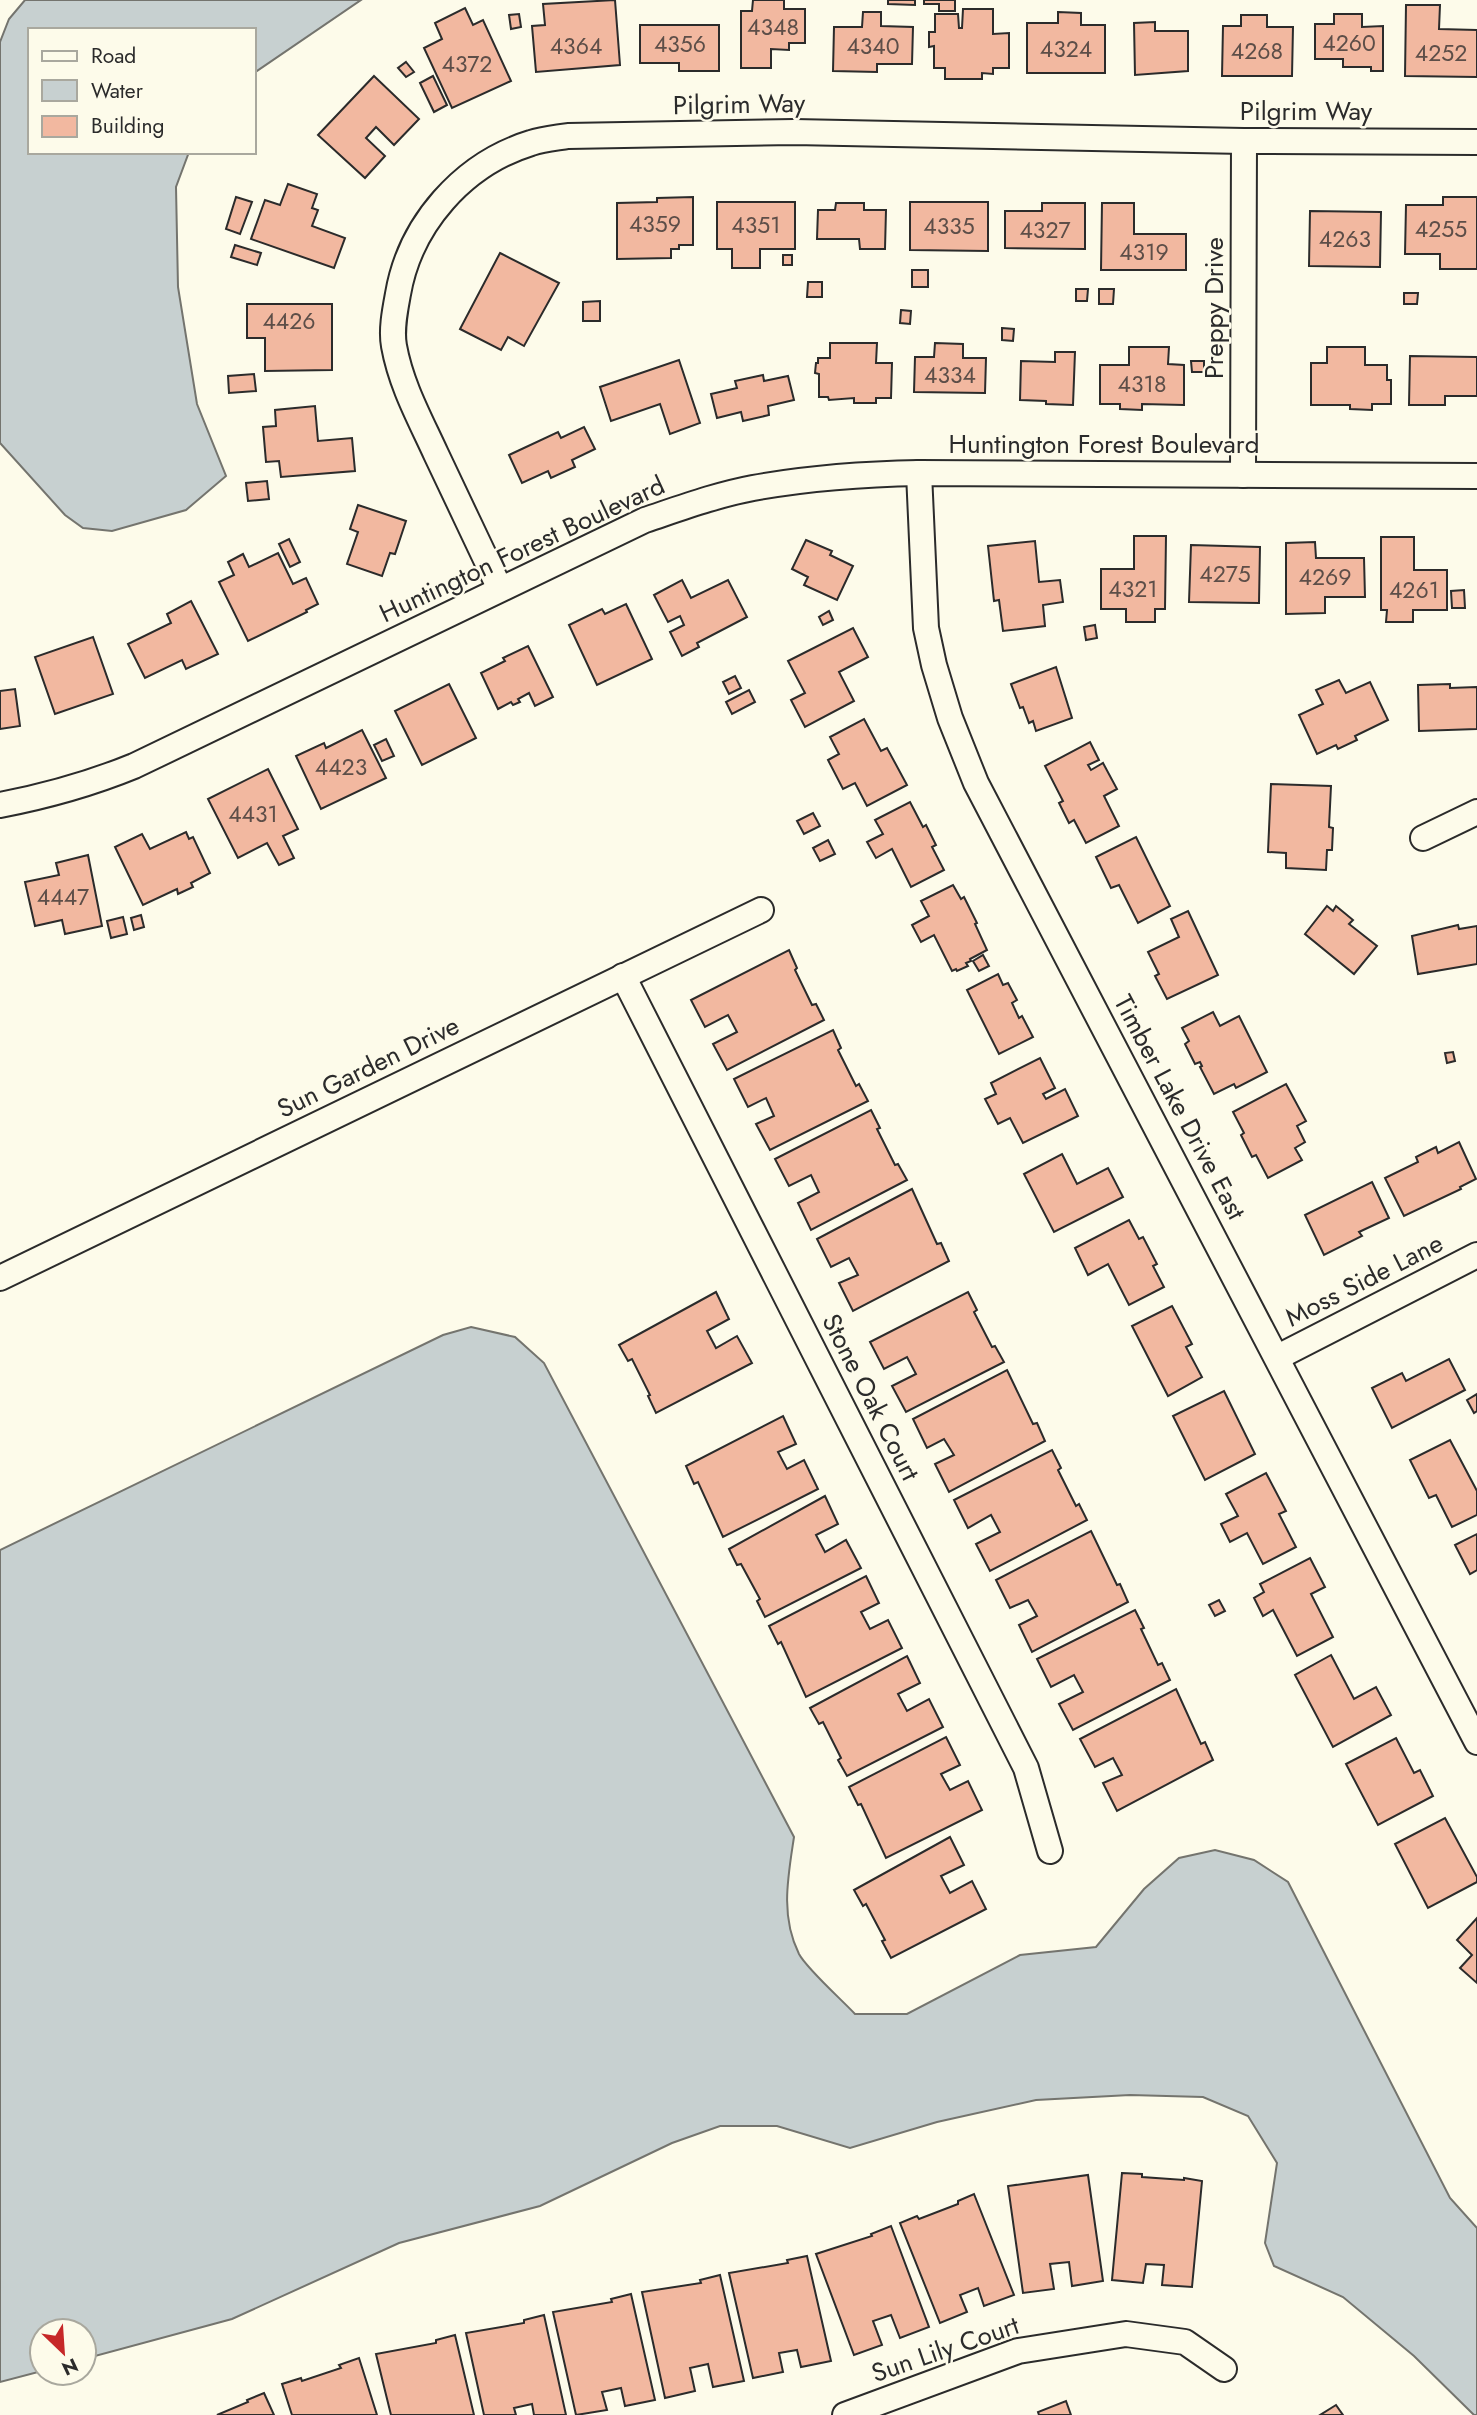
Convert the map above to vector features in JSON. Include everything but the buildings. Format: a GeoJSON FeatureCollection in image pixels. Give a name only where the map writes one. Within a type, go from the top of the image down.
{"type":"FeatureCollection","features":[{"type":"Feature","properties":{"kind":"street","name":"Pilgrim Way"},"geometry":{"type":"LineString","coordinates":[[500,589],[406,390],[393,344],[394,313],[401,276],[418,234],[441,201],[470,174],[499,156],[532,143],[581,136],[794,132],[1244,141],[1477,142]]}},
{"type":"Feature","properties":{"kind":"street","name":"Preppy Drive"},"geometry":{"type":"LineString","coordinates":[[1243,475],[1244,141]]}},
{"type":"Feature","properties":{"kind":"street","name":"Timber Lake Drive East"},"geometry":{"type":"LineString","coordinates":[[919,473],[926,628],[933,665],[950,718],[976,783],[1477,1742]]}},
{"type":"Feature","properties":{"kind":"street","name":"Huntington Forest Boulevard"},"geometry":{"type":"LineString","coordinates":[[0,804],[50,796],[99,781],[134,766],[645,520],[714,497],[755,488],[868,474],[1477,476]]}},
{"type":"Feature","properties":{"kind":"street"},"geometry":{"type":"LineString","coordinates":[[1423,838],[1477,812]]}},
{"type":"Feature","properties":{"kind":"street","name":"Sun Garden Drive"},"geometry":{"type":"LineString","coordinates":[[0,1278],[761,910]]}},
{"type":"Feature","properties":{"kind":"street","name":"Stone Oak Court"},"geometry":{"type":"LineString","coordinates":[[623,976],[1026,1768],[1050,1851]]}},
{"type":"Feature","properties":{"kind":"street","name":"Moss Side Lane"},"geometry":{"type":"LineString","coordinates":[[1278,1357],[1477,1255]]}},
{"type":"Feature","properties":{"kind":"street","name":"Sun Lily Court"},"geometry":{"type":"LineString","coordinates":[[845,2415],[1018,2351],[1126,2334],[1185,2342],[1224,2370]]}},
{"type":"Feature","properties":{"kind":"water"},"geometry":{"type":"Polygon","coordinates":[[[25,0],[361,0],[256,72],[256,28],[28,28],[28,154],[188,154],[176,187],[178,287],[197,404],[226,476],[186,510],[112,531],[83,528],[65,515],[0,443],[0,42],[9,19],[25,0]]]}},
{"type":"Feature","properties":{"kind":"water"},"geometry":{"type":"Polygon","coordinates":[[[471,1327],[515,1337],[544,1363],[794,1837],[787,1911],[799,1954],[855,2014],[907,2014],[1020,1955],[1096,1947],[1144,1889],[1179,1858],[1215,1850],[1254,1860],[1288,1882],[1450,2198],[1477,2228],[1477,2415],[1414,2356],[1343,2297],[1274,2266],[1265,2243],[1277,2163],[1248,2116],[1203,2097],[1130,2095],[1036,2100],[937,2122],[850,2148],[777,2126],[720,2126],[672,2143],[540,2206],[399,2243],[232,2319],[98,2355],[98,2317],[28,2317],[28,2375],[0,2382],[0,1550],[443,1335],[471,1327]]]}}]}
